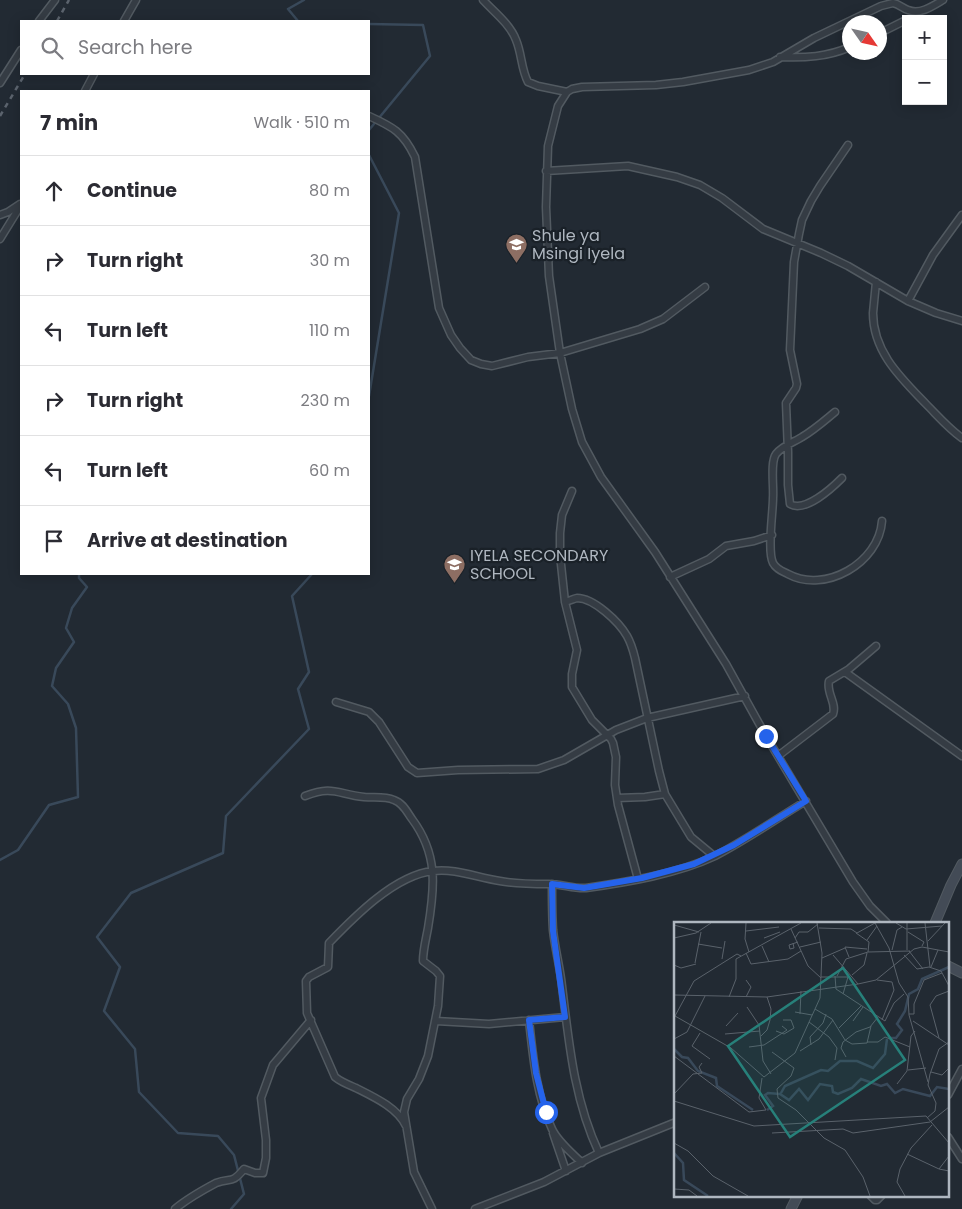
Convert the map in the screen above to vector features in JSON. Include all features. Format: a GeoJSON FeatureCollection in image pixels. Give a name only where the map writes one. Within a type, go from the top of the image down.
{"type":"FeatureCollection","features":[{"type":"Feature","properties":{"kind":"street"},"geometry":{"type":"LineString","coordinates":[[40,20],[55,0]]}},
{"type":"Feature","properties":{"kind":"street"},"geometry":{"type":"LineString","coordinates":[[125,20],[136,0]]}},
{"type":"Feature","properties":{"kind":"street"},"geometry":{"type":"LineString","coordinates":[[483,0],[513,34],[518,44],[528,82],[567,92]]}},
{"type":"Feature","properties":{"kind":"street"},"geometry":{"type":"LineString","coordinates":[[914,15],[943,0]]}},
{"type":"Feature","properties":{"kind":"street"},"geometry":{"type":"LineString","coordinates":[[886,922],[870,906],[853,882],[726,664],[654,552],[591,460],[582,442],[572,409],[560,353],[550,276],[546,171],[550,134],[558,106],[567,92],[572,89],[684,82],[749,70],[773,62],[814,38],[882,6],[893,3],[906,10],[923,10]]}},
{"type":"Feature","properties":{"kind":"street"},"geometry":{"type":"LineString","coordinates":[[887,30],[902,22]]}},
{"type":"Feature","properties":{"kind":"street"},"geometry":{"type":"LineString","coordinates":[[780,58],[818,57],[842,50]]}},
{"type":"Feature","properties":{"kind":"street"},"geometry":{"type":"LineString","coordinates":[[0,83],[20,52]]}},
{"type":"Feature","properties":{"kind":"street"},"geometry":{"type":"LineString","coordinates":[[86,90],[93,75]]}},
{"type":"Feature","properties":{"kind":"street"},"geometry":{"type":"LineString","coordinates":[[370,116],[394,129],[407,141],[415,157],[439,308],[451,335],[471,360],[492,366],[528,357],[560,353],[655,323],[668,316],[705,287]]}},
{"type":"Feature","properties":{"kind":"street"},"geometry":{"type":"LineString","coordinates":[[842,478],[820,497],[808,503],[793,506],[789,500],[786,404],[797,384],[790,350],[792,286],[797,242],[802,220],[808,207],[848,145]]}},
{"type":"Feature","properties":{"kind":"street"},"geometry":{"type":"LineString","coordinates":[[546,171],[628,166],[678,177],[700,185],[722,198],[763,229],[797,242],[848,266],[908,301],[936,313],[962,321]]}},
{"type":"Feature","properties":{"kind":"street"},"geometry":{"type":"LineString","coordinates":[[0,215],[20,205]]}},
{"type":"Feature","properties":{"kind":"street"},"geometry":{"type":"LineString","coordinates":[[0,239],[20,206]]}},
{"type":"Feature","properties":{"kind":"street"},"geometry":{"type":"LineString","coordinates":[[908,301],[933,255],[962,215]]}},
{"type":"Feature","properties":{"kind":"street"},"geometry":{"type":"LineString","coordinates":[[876,282],[874,326],[886,358],[894,371],[945,424],[962,438]]}},
{"type":"Feature","properties":{"kind":"street"},"geometry":{"type":"LineString","coordinates":[[835,412],[814,430],[778,451],[773,460],[771,558],[775,566],[793,577],[816,581],[830,578],[853,568],[872,548],[878,539],[882,521]]}},
{"type":"Feature","properties":{"kind":"street"},"geometry":{"type":"LineString","coordinates":[[572,491],[562,515],[560,533],[560,555],[566,602],[577,650],[572,674],[572,687],[592,720],[613,743],[616,758],[617,798],[638,879]]}},
{"type":"Feature","properties":{"kind":"street"},"geometry":{"type":"LineString","coordinates":[[670,577],[709,559],[726,546],[772,535]]}},
{"type":"Feature","properties":{"kind":"street"},"geometry":{"type":"LineString","coordinates":[[566,602],[578,598],[593,603],[610,616],[627,635],[632,645],[652,734],[658,772],[665,794],[691,837],[714,856]]}},
{"type":"Feature","properties":{"kind":"street"},"geometry":{"type":"LineString","coordinates":[[778,756],[833,714],[834,707],[829,694],[828,684],[831,679],[845,672],[876,646]]}},
{"type":"Feature","properties":{"kind":"street"},"geometry":{"type":"LineString","coordinates":[[845,672],[962,756]]}},
{"type":"Feature","properties":{"kind":"street"},"geometry":{"type":"LineString","coordinates":[[336,702],[369,712],[379,722],[405,764],[411,771],[417,773],[458,770],[538,769],[576,755],[627,726],[647,718],[745,696]]}},
{"type":"Feature","properties":{"kind":"street"},"geometry":{"type":"LineString","coordinates":[[305,796],[318,791],[330,790],[397,801],[402,804],[422,833],[430,849],[433,889],[423,959],[424,963],[440,976],[440,985],[436,1021],[424,1069],[404,1106],[414,1172],[432,1209]]}},
{"type":"Feature","properties":{"kind":"street"},"geometry":{"type":"LineString","coordinates":[[617,798],[665,794]]}},
{"type":"Feature","properties":{"kind":"street"},"geometry":{"type":"LineString","coordinates":[[406,1126],[400,1115],[394,1110],[335,1077],[306,1007],[306,981],[309,977],[328,966],[329,943],[357,914],[406,880],[432,871],[453,872],[522,884],[552,884],[584,888],[638,879],[694,864],[714,856],[806,801]]}},
{"type":"Feature","properties":{"kind":"street"},"geometry":{"type":"LineString","coordinates":[[934,922],[950,885],[962,864]]}},
{"type":"Feature","properties":{"kind":"street"},"geometry":{"type":"LineString","coordinates":[[552,884],[553,931],[573,1072],[588,1126],[599,1153]]}},
{"type":"Feature","properties":{"kind":"street"},"geometry":{"type":"LineString","coordinates":[[950,967],[962,974]]}},
{"type":"Feature","properties":{"kind":"street"},"geometry":{"type":"LineString","coordinates":[[436,1021],[489,1024],[565,1017]]}},
{"type":"Feature","properties":{"kind":"street"},"geometry":{"type":"LineString","coordinates":[[175,1209],[196,1193],[221,1182],[234,1180],[244,1169],[258,1174],[264,1172],[266,1140],[261,1098],[273,1065],[310,1020]]}},
{"type":"Feature","properties":{"kind":"street"},"geometry":{"type":"LineString","coordinates":[[529,1020],[536,1073],[566,1171]]}},
{"type":"Feature","properties":{"kind":"street"},"geometry":{"type":"LineString","coordinates":[[950,1091],[962,1069]]}},
{"type":"Feature","properties":{"kind":"street"},"geometry":{"type":"LineString","coordinates":[[475,1209],[544,1182],[599,1153],[674,1123]]}},
{"type":"Feature","properties":{"kind":"street"},"geometry":{"type":"LineString","coordinates":[[552,1130],[582,1163]]}},
{"type":"Feature","properties":{"kind":"street"},"geometry":{"type":"LineString","coordinates":[[950,1140],[962,1159]]}},
{"type":"Feature","properties":{"kind":"street"},"geometry":{"type":"LineString","coordinates":[[791,1209],[798,1196]]}},
{"type":"Feature","properties":{"kind":"street"},"geometry":{"type":"LineString","coordinates":[[871,1196],[878,1200],[881,1196]]}},
{"type":"Feature","properties":{"kind":"waterway"},"geometry":{"type":"LineString","coordinates":[[297,20],[288,9],[304,0]]}},
{"type":"Feature","properties":{"kind":"waterway"},"geometry":{"type":"LineString","coordinates":[[370,24],[423,25],[430,56],[370,129]]}},
{"type":"Feature","properties":{"kind":"waterway"},"geometry":{"type":"LineString","coordinates":[[370,157],[399,213],[370,390]]}},
{"type":"Feature","properties":{"kind":"waterway"},"geometry":{"type":"LineString","coordinates":[[0,860],[18,850],[49,805],[78,797],[76,728],[68,704],[52,686],[56,668],[74,642],[66,628],[72,608],[87,587],[79,578],[79,575]]}},
{"type":"Feature","properties":{"kind":"waterway"},"geometry":{"type":"LineString","coordinates":[[231,1209],[244,1194],[234,1155],[218,1136],[178,1133],[139,1092],[135,1049],[104,1011],[120,967],[97,937],[131,893],[223,853],[226,816],[309,729],[298,689],[309,672],[292,596],[311,575]]}},
{"type":"Feature","properties":{"kind":"railway"},"geometry":{"type":"LineString","coordinates":[[58,20],[69,0]]}},
{"type":"Feature","properties":{"kind":"railway"},"geometry":{"type":"LineString","coordinates":[[0,116],[24,75]]}},
{"type":"Feature","properties":{"kind":"place","name":"Shule ya Msingi Iyela"},"geometry":{"type":"Point","coordinates":[516,263]}},
{"type":"Feature","properties":{"kind":"place","name":"IYELA SECONDARY SCHOOL"},"geometry":{"type":"Point","coordinates":[454,583]}},
{"type":"Feature","properties":{"kind":"route"},"geometry":{"type":"LineString","coordinates":[[546,1112],[536,1073],[529,1020],[565,1017],[553,931],[552,884],[584,888],[642,878],[694,864],[734,845],[806,801],[766,736]]}}]}
